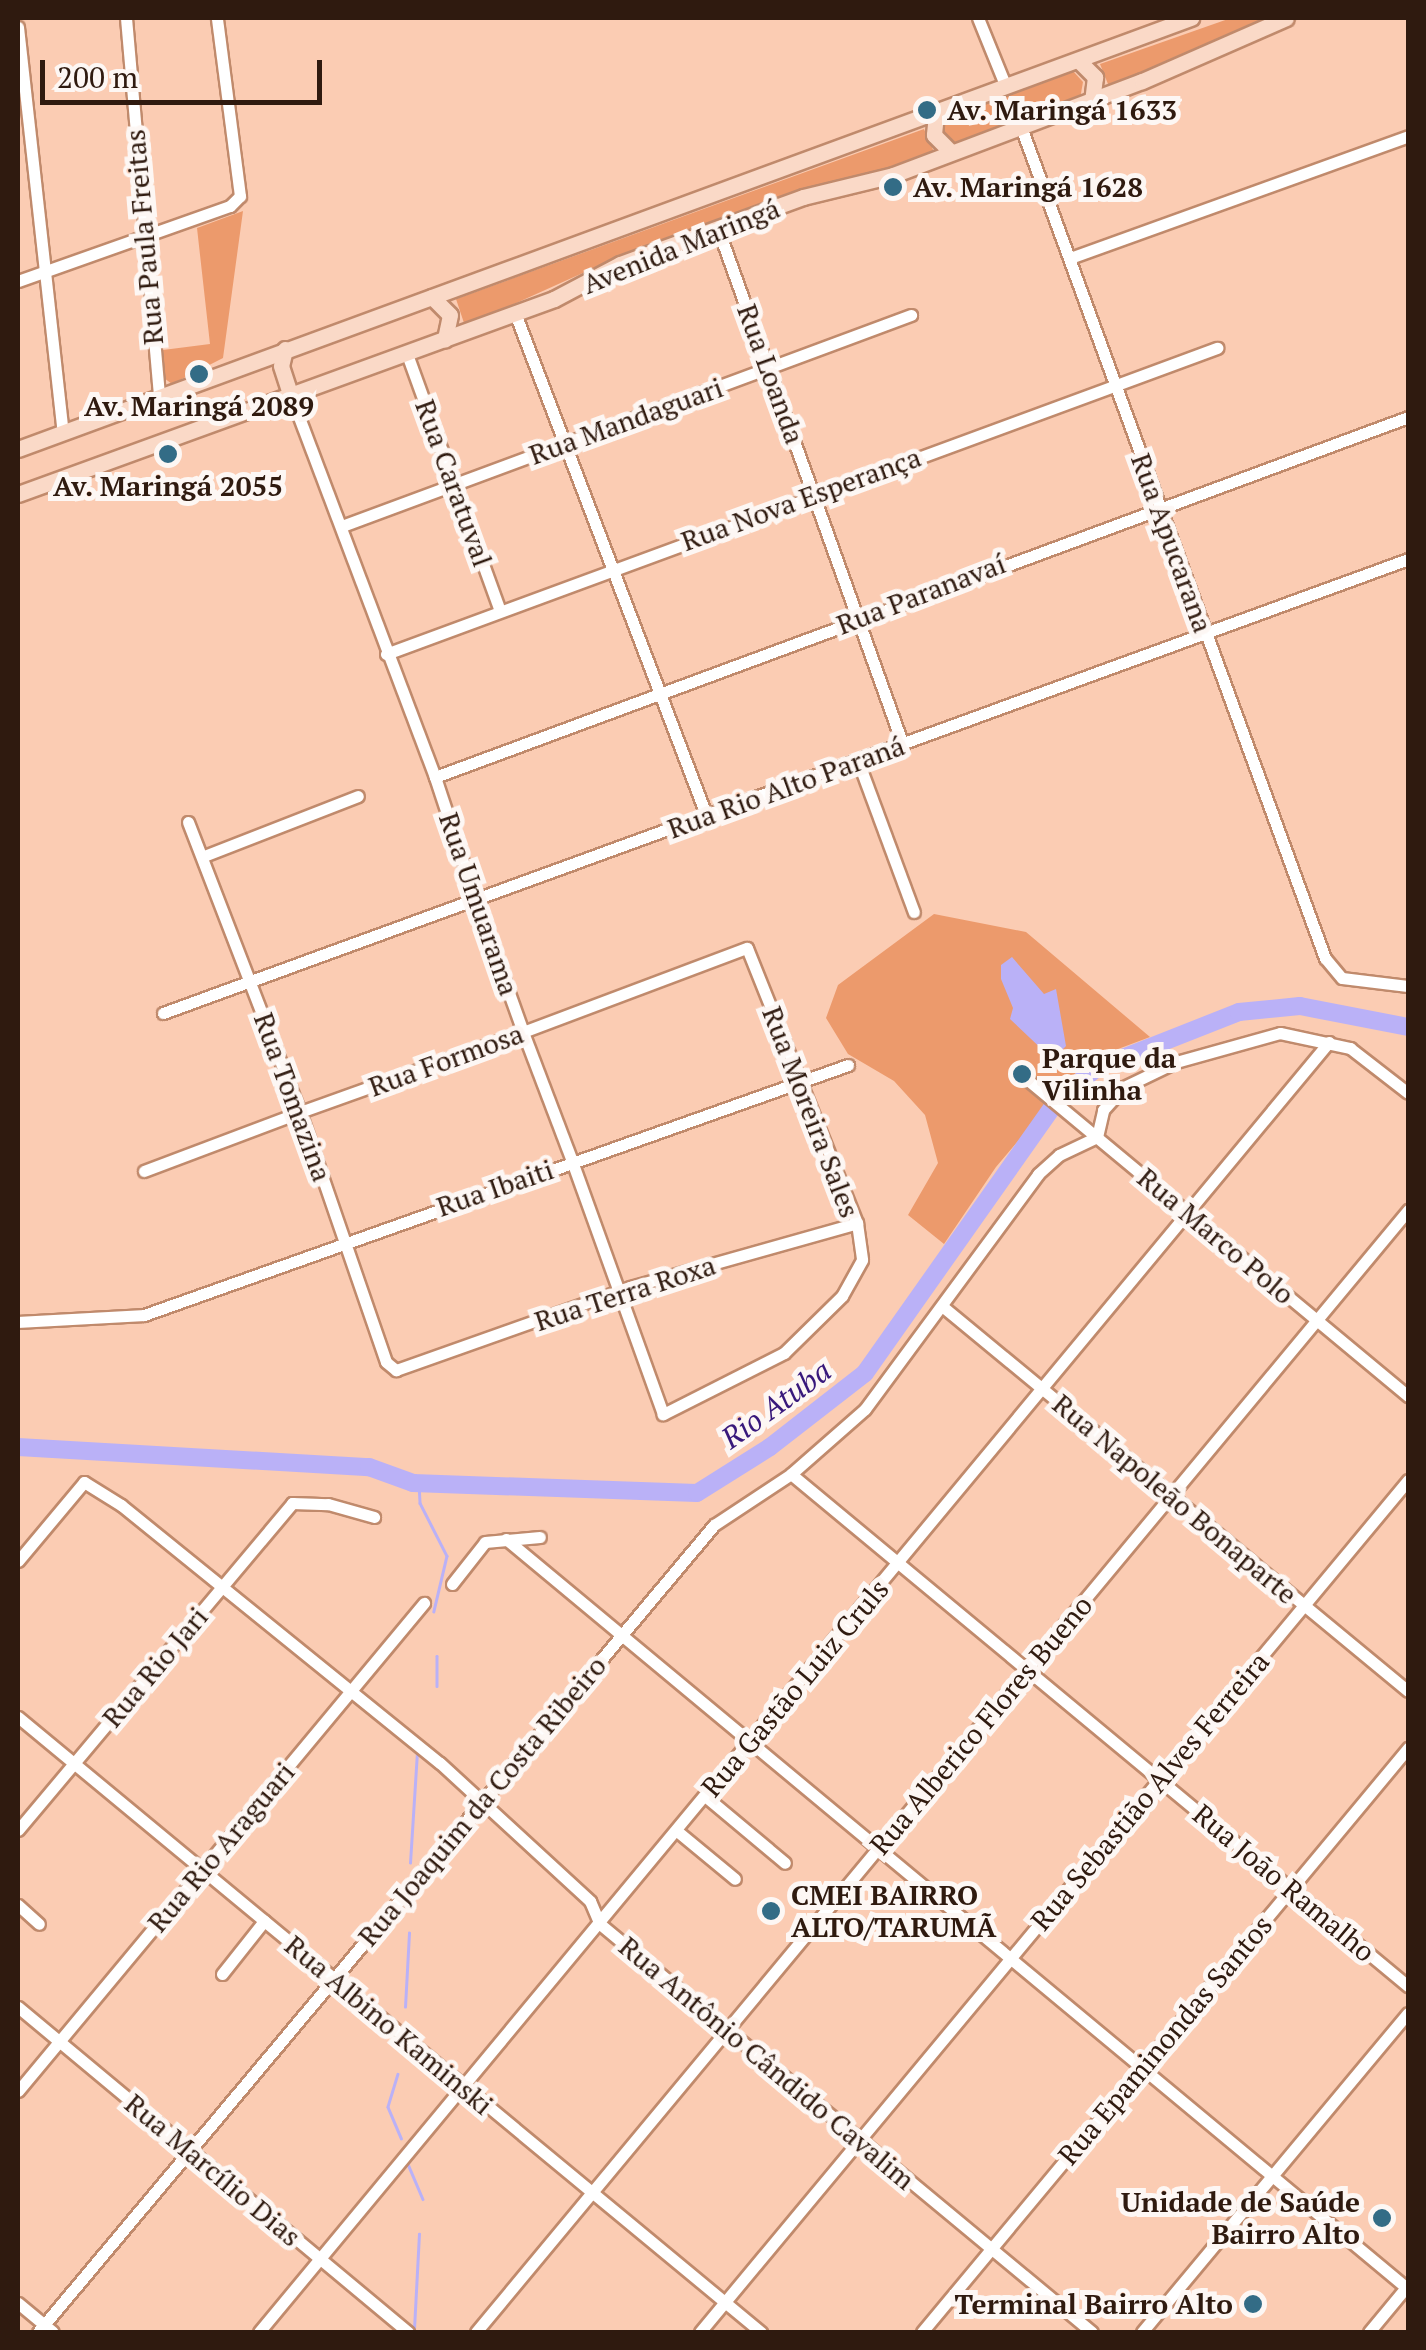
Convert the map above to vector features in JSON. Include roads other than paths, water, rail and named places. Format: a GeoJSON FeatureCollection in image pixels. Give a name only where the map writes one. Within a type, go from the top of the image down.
{"type":"FeatureCollection","features":[{"type":"Feature","properties":{"kind":"main road","name":"Avenida Maringá"},"geometry":{"type":"LineString","coordinates":[[18,449],[936,115],[1191,18]]}},
{"type":"Feature","properties":{"kind":"main road","name":"Avenida Maringá"},"geometry":{"type":"LineString","coordinates":[[18,494],[446,340],[620,264],[952,152],[1092,100],[1286,18]]}},
{"type":"Feature","properties":{"kind":"main road"},"geometry":{"type":"LineString","coordinates":[[1078,61],[1095,77],[1092,100]]}},
{"type":"Feature","properties":{"kind":"main road"},"geometry":{"type":"LineString","coordinates":[[936,115],[936,140],[952,152]]}},
{"type":"Feature","properties":{"kind":"main road"},"geometry":{"type":"LineString","coordinates":[[432,297],[450,315],[446,340]]}},
{"type":"Feature","properties":{"kind":"main road"},"geometry":{"type":"LineString","coordinates":[[285,349],[281,366],[291,396]]}},
{"type":"Feature","properties":{"kind":"street","name":"Rua Paula Freitas"},"geometry":{"type":"LineString","coordinates":[[126,18],[159,397]]}},
{"type":"Feature","properties":{"kind":"street"},"geometry":{"type":"LineString","coordinates":[[18,281],[230,206],[240,196],[217,18]]}},
{"type":"Feature","properties":{"kind":"street"},"geometry":{"type":"LineString","coordinates":[[978,18],[1006,87]]}},
{"type":"Feature","properties":{"kind":"street"},"geometry":{"type":"LineString","coordinates":[[18,28],[22,124],[63,432]]}},
{"type":"Feature","properties":{"kind":"street","name":"Rua Apucarana"},"geometry":{"type":"LineString","coordinates":[[1020,127],[1325,958],[1342,978],[1408,986]]}},
{"type":"Feature","properties":{"kind":"street"},"geometry":{"type":"LineString","coordinates":[[1070,258],[1408,136]]}},
{"type":"Feature","properties":{"kind":"street","name":"Rua Loanda"},"geometry":{"type":"LineString","coordinates":[[718,229],[903,744]]}},
{"type":"Feature","properties":{"kind":"street"},"geometry":{"type":"LineString","coordinates":[[515,313],[561,445],[707,817]]}},
{"type":"Feature","properties":{"kind":"street","name":"Rua Mandaguari"},"geometry":{"type":"LineString","coordinates":[[342,526],[911,315]]}},
{"type":"Feature","properties":{"kind":"street","name":"Rua Nova Esperança"},"geometry":{"type":"LineString","coordinates":[[386,654],[1216,348]]}},
{"type":"Feature","properties":{"kind":"street","name":"Rua Caratuval"},"geometry":{"type":"LineString","coordinates":[[407,354],[500,612]]}},
{"type":"Feature","properties":{"kind":"street","name":"Rua Umuarama"},"geometry":{"type":"LineString","coordinates":[[291,396],[435,777],[523,1032],[663,1414]]}},
{"type":"Feature","properties":{"kind":"street","name":"Rua Paranavaí"},"geometry":{"type":"LineString","coordinates":[[435,777],[660,696],[1159,505],[1408,417]]}},
{"type":"Feature","properties":{"kind":"street","name":"Rua Rio Alto Paraná"},"geometry":{"type":"LineString","coordinates":[[163,1013],[1408,559]]}},
{"type":"Feature","properties":{"kind":"street"},"geometry":{"type":"LineString","coordinates":[[858,761],[914,912]]}},
{"type":"Feature","properties":{"kind":"street"},"geometry":{"type":"LineString","coordinates":[[204,856],[358,796]]}},
{"type":"Feature","properties":{"kind":"street","name":"Rua Tomazina"},"geometry":{"type":"LineString","coordinates":[[188,822],[300,1112],[386,1362],[396,1370]]}},
{"type":"Feature","properties":{"kind":"street","name":"Rua Formosa"},"geometry":{"type":"LineString","coordinates":[[144,1171],[746,948]]}},
{"type":"Feature","properties":{"kind":"street","name":"Rua Moreira Sales"},"geometry":{"type":"LineString","coordinates":[[663,1414],[784,1352],[830,1307],[862,1260],[856,1223],[746,948]]}},
{"type":"Feature","properties":{"kind":"street"},"geometry":{"type":"LineString","coordinates":[[1096,1137],[1112,1098],[1157,1068],[1268,1035],[1329,1042],[1358,1052],[1408,1093]]}},
{"type":"Feature","properties":{"kind":"street","name":"Rua Gastão Luiz Cruls"},"geometry":{"type":"LineString","coordinates":[[259,2332],[1329,1042]]}},
{"type":"Feature","properties":{"kind":"street","name":"Rua Ibaiti"},"geometry":{"type":"LineString","coordinates":[[18,1322],[144,1315],[848,1065]]}},
{"type":"Feature","properties":{"kind":"street","name":"Rua Marco Polo"},"geometry":{"type":"LineString","coordinates":[[1023,1076],[1408,1396]]}},
{"type":"Feature","properties":{"kind":"street","name":"Rua Joaquim da Costa Ribeiro"},"geometry":{"type":"LineString","coordinates":[[45,2330],[478,1804],[721,1517],[791,1474],[866,1409],[1047,1164],[1096,1137]]}},
{"type":"Feature","properties":{"kind":"street","name":"Rua Alberico Flores Bueno"},"geometry":{"type":"LineString","coordinates":[[476,2332],[1408,1210]]}},
{"type":"Feature","properties":{"kind":"street","name":"Rua Terra Roxa"},"geometry":{"type":"LineString","coordinates":[[396,1370],[618,1291],[856,1223]]}},
{"type":"Feature","properties":{"kind":"street","name":"Rua Napoleão Bonaparte"},"geometry":{"type":"LineString","coordinates":[[942,1306],[1408,1691]]}},
{"type":"Feature","properties":{"kind":"street","name":"Rua João Ramalho"},"geometry":{"type":"LineString","coordinates":[[791,1474],[1408,1986]]}},
{"type":"Feature","properties":{"kind":"street","name":"Rua Sebastião Alves Ferreira"},"geometry":{"type":"LineString","coordinates":[[700,2332],[1408,1480]]}},
{"type":"Feature","properties":{"kind":"street","name":"Rua Antônio Cândido Cavalim"},"geometry":{"type":"LineString","coordinates":[[18,1561],[84,1482],[440,1763],[478,1804],[590,1901],[600,1924],[1092,2332]]}},
{"type":"Feature","properties":{"kind":"street","name":"Rua Rio Jari"},"geometry":{"type":"LineString","coordinates":[[18,1830],[292,1504],[328,1504],[374,1517]]}},
{"type":"Feature","properties":{"kind":"street"},"geometry":{"type":"LineString","coordinates":[[452,1584],[481,1546],[506,1539],[540,1537]]}},
{"type":"Feature","properties":{"kind":"street"},"geometry":{"type":"LineString","coordinates":[[506,1539],[1408,2287],[1368,2332]]}},
{"type":"Feature","properties":{"kind":"street","name":"Rua Rio Araguari"},"geometry":{"type":"LineString","coordinates":[[18,2091],[424,1603]]}},
{"type":"Feature","properties":{"kind":"street","name":"Rua Albino Kaminski"},"geometry":{"type":"LineString","coordinates":[[18,1717],[760,2332]]}},
{"type":"Feature","properties":{"kind":"street","name":"Rua Epaminondas Santos"},"geometry":{"type":"LineString","coordinates":[[922,2332],[1408,1748]]}},
{"type":"Feature","properties":{"kind":"street"},"geometry":{"type":"LineString","coordinates":[[705,1796],[785,1863]]}},
{"type":"Feature","properties":{"kind":"street"},"geometry":{"type":"LineString","coordinates":[[676,1831],[735,1879]]}},
{"type":"Feature","properties":{"kind":"street"},"geometry":{"type":"LineString","coordinates":[[18,1905],[40,1924]]}},
{"type":"Feature","properties":{"kind":"street"},"geometry":{"type":"LineString","coordinates":[[222,1974],[264,1921]]}},
{"type":"Feature","properties":{"kind":"street","name":"Rua Marcílio Dias"},"geometry":{"type":"LineString","coordinates":[[18,2007],[408,2332]]}},
{"type":"Feature","properties":{"kind":"street"},"geometry":{"type":"LineString","coordinates":[[1142,2332],[1408,2013]]}},
{"type":"Feature","properties":{"kind":"street"},"geometry":{"type":"LineString","coordinates":[[18,2303],[45,2330]]}},
{"type":"Feature","properties":{"kind":"waterway","name":"Rio Atuba"},"geometry":{"type":"LineString","coordinates":[[18,1447],[369,1467],[413,1483],[697,1493],[770,1447],[865,1373],[1059,1098],[1097,1068],[1239,1012],[1300,1006],[1408,1027]]}},
{"type":"Feature","properties":{"kind":"waterway"},"geometry":{"type":"LineString","coordinates":[[419,1483],[420,1503],[447,1556],[434,1611]]}},
{"type":"Feature","properties":{"kind":"waterway"},"geometry":{"type":"LineString","coordinates":[[437,1656],[437,1686]]}},
{"type":"Feature","properties":{"kind":"waterway"},"geometry":{"type":"LineString","coordinates":[[410,1863],[417,1751]]}},
{"type":"Feature","properties":{"kind":"waterway"},"geometry":{"type":"LineString","coordinates":[[405,2007],[409,1933]]}},
{"type":"Feature","properties":{"kind":"waterway"},"geometry":{"type":"LineString","coordinates":[[398,2074],[388,2107],[401,2138]]}},
{"type":"Feature","properties":{"kind":"waterway"},"geometry":{"type":"LineString","coordinates":[[408,2164],[423,2199]]}},
{"type":"Feature","properties":{"kind":"waterway"},"geometry":{"type":"LineString","coordinates":[[414,2329],[419,2234]]}},
{"type":"Feature","properties":{"kind":"place","name":"Av. Maringá 1633"},"geometry":{"type":"Point","coordinates":[927,110]}},
{"type":"Feature","properties":{"kind":"place","name":"Av. Maringá 1628"},"geometry":{"type":"Point","coordinates":[893,187]}},
{"type":"Feature","properties":{"kind":"place","name":"Av. Maringá 2089"},"geometry":{"type":"Point","coordinates":[199,374]}},
{"type":"Feature","properties":{"kind":"place","name":"Av. Maringá 2055"},"geometry":{"type":"Point","coordinates":[168,454]}},
{"type":"Feature","properties":{"kind":"place","name":"Parque da Vilinha"},"geometry":{"type":"Point","coordinates":[1022,1074]}},
{"type":"Feature","properties":{"kind":"place","name":"CMEI BAIRRO ALTO/TARUMÃ"},"geometry":{"type":"Point","coordinates":[771,1911]}},
{"type":"Feature","properties":{"kind":"place","name":"Unidade de Saúde Bairro Alto"},"geometry":{"type":"Point","coordinates":[1382,2218]}},
{"type":"Feature","properties":{"kind":"place","name":"Terminal Bairro Alto"},"geometry":{"type":"Point","coordinates":[1253,2304]}}]}
